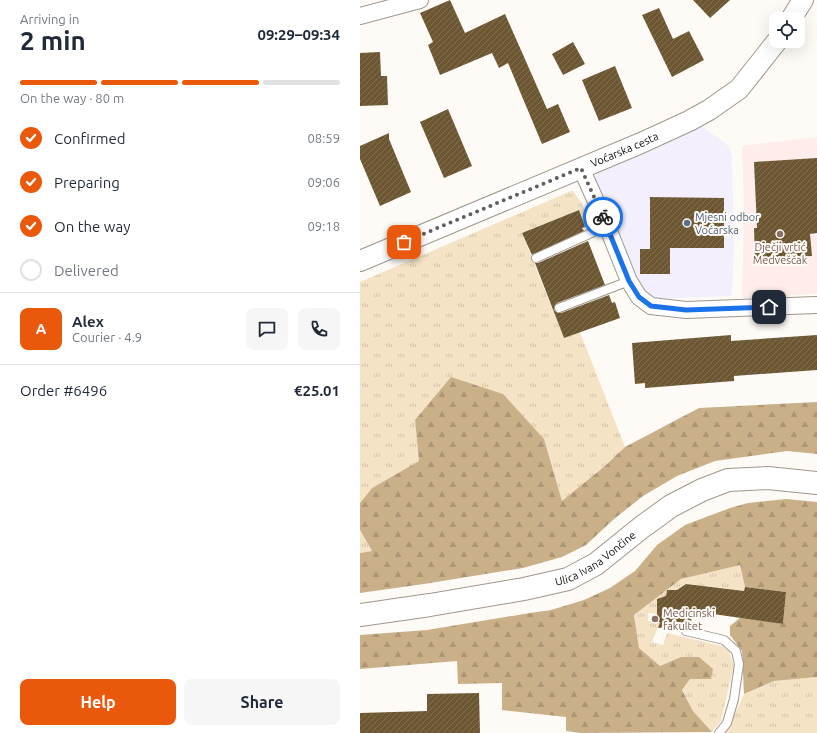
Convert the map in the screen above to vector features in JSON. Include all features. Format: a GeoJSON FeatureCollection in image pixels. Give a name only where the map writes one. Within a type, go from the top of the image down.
{"type":"FeatureCollection","features":[{"type":"Feature","properties":{"kind":"main road","name":"Ulica Ivana Vončine"},"geometry":{"type":"LineString","coordinates":[[360,615],[524,590],[568,579],[596,564],[671,506],[702,490],[728,480],[768,478],[817,482]]}},
{"type":"Feature","properties":{"kind":"street"},"geometry":{"type":"LineString","coordinates":[[360,16],[420,0]]}},
{"type":"Feature","properties":{"kind":"street"},"geometry":{"type":"LineString","coordinates":[[796,12],[803,0]]}},
{"type":"Feature","properties":{"kind":"street","name":"Voćarska cesta"},"geometry":{"type":"LineString","coordinates":[[360,261],[682,124],[728,98],[740,89],[772,48]]}},
{"type":"Feature","properties":{"kind":"street"},"geometry":{"type":"LineString","coordinates":[[581,168],[607,226],[629,281],[639,297],[651,306],[686,310],[817,305]]}},
{"type":"Feature","properties":{"kind":"lane"},"geometry":{"type":"LineString","coordinates":[[536,258],[607,226]]}},
{"type":"Feature","properties":{"kind":"lane"},"geometry":{"type":"LineString","coordinates":[[559,308],[629,281]]}},
{"type":"Feature","properties":{"kind":"lane"},"geometry":{"type":"LineString","coordinates":[[686,631],[724,640],[736,651],[739,664],[734,699],[727,722],[718,733]]}},
{"type":"Feature","properties":{"kind":"shaded area"},"geometry":{"type":"Polygon","coordinates":[[[702,126],[727,145],[730,149],[732,157],[734,242],[732,296],[653,299],[641,290],[595,182],[596,173],[702,126]]]}},
{"type":"Feature","properties":{"kind":"shaded area","name":"Dječji vrtić Medveščak"},"geometry":{"type":"Polygon","coordinates":[[[817,137],[817,294],[742,298],[744,210],[742,146],[817,137]]]}},
{"type":"Feature","properties":{"kind":"green space"},"geometry":{"type":"Polygon","coordinates":[[[573,191],[582,203],[588,221],[585,227],[578,210],[522,233],[564,338],[580,332],[625,447],[562,502],[544,439],[415,420],[419,461],[372,488],[360,503],[360,282],[573,191]]]}},
{"type":"Feature","properties":{"kind":"green space"},"geometry":{"type":"Polygon","coordinates":[[[451,377],[503,394],[544,439],[562,501],[605,466],[625,447],[699,408],[817,402],[817,454],[787,451],[715,461],[677,476],[643,496],[614,519],[586,545],[562,557],[523,568],[360,593],[360,553],[372,551],[360,530],[360,503],[372,488],[419,461],[415,420],[451,377]]]}},
{"type":"Feature","properties":{"kind":"green space","name":"Medicinski fakultet"},"geometry":{"type":"Polygon","coordinates":[[[786,499],[817,502],[817,677],[774,681],[744,694],[742,651],[730,635],[730,626],[741,617],[783,624],[786,592],[745,587],[740,565],[681,579],[634,615],[639,648],[660,666],[681,657],[699,657],[713,669],[711,679],[690,679],[682,690],[693,711],[712,732],[581,733],[566,731],[566,717],[502,710],[502,683],[458,684],[457,661],[360,669],[360,635],[427,630],[551,610],[584,600],[610,588],[635,571],[657,545],[685,525],[730,508],[748,503],[786,499]]]}},
{"type":"Feature","properties":{"kind":"green space"},"geometry":{"type":"Polygon","coordinates":[[[360,530],[372,551],[360,553],[360,530]]]}},
{"type":"Feature","properties":{"kind":"green space"},"geometry":{"type":"Polygon","coordinates":[[[740,564],[745,587],[744,591],[686,584],[677,590],[667,590],[666,596],[657,614],[648,613],[648,621],[660,622],[652,642],[663,645],[667,633],[722,646],[729,652],[734,665],[721,721],[712,732],[693,711],[682,689],[690,679],[711,679],[681,657],[660,666],[639,648],[634,615],[681,579],[740,564]]]}},
{"type":"Feature","properties":{"kind":"green space"},"geometry":{"type":"Polygon","coordinates":[[[817,677],[817,733],[726,733],[744,694],[774,681],[817,677]]]}},
{"type":"Feature","properties":{"kind":"building"},"geometry":{"type":"Polygon","coordinates":[[[450,0],[465,33],[505,14],[547,109],[558,104],[570,132],[542,144],[508,63],[499,68],[492,53],[440,75],[428,45],[433,42],[420,13],[450,0]]]}},
{"type":"Feature","properties":{"kind":"building"},"geometry":{"type":"Polygon","coordinates":[[[693,0],[730,0],[710,18],[693,0]]]}},
{"type":"Feature","properties":{"kind":"building"},"geometry":{"type":"Polygon","coordinates":[[[659,8],[673,39],[689,31],[704,60],[672,77],[642,15],[659,8]]]}},
{"type":"Feature","properties":{"kind":"building"},"geometry":{"type":"Polygon","coordinates":[[[573,42],[585,64],[563,75],[552,54],[573,42]]]}},
{"type":"Feature","properties":{"kind":"building"},"geometry":{"type":"Polygon","coordinates":[[[380,52],[381,76],[387,76],[388,105],[360,106],[360,53],[380,52]]]}},
{"type":"Feature","properties":{"kind":"building"},"geometry":{"type":"Polygon","coordinates":[[[615,66],[632,108],[599,121],[582,80],[615,66]]]}},
{"type":"Feature","properties":{"kind":"building"},"geometry":{"type":"Polygon","coordinates":[[[448,109],[472,166],[444,178],[420,122],[448,109]]]}},
{"type":"Feature","properties":{"kind":"building"},"geometry":{"type":"Polygon","coordinates":[[[389,133],[389,139],[411,192],[380,206],[360,159],[360,146],[389,133]]]}},
{"type":"Feature","properties":{"kind":"building"},"geometry":{"type":"Polygon","coordinates":[[[817,158],[817,233],[810,234],[812,256],[755,259],[754,228],[757,228],[754,162],[817,158]]]}},
{"type":"Feature","properties":{"kind":"building","name":"Mjesni odbor Voćarska"},"geometry":{"type":"Polygon","coordinates":[[[650,197],[724,198],[724,248],[670,248],[670,274],[640,274],[640,249],[650,249],[650,197]]]}},
{"type":"Feature","properties":{"kind":"building"},"geometry":{"type":"Polygon","coordinates":[[[579,210],[585,227],[582,228],[584,231],[532,255],[522,233],[579,210]]]}},
{"type":"Feature","properties":{"kind":"building"},"geometry":{"type":"Polygon","coordinates":[[[588,241],[605,285],[557,303],[554,310],[561,313],[609,295],[612,303],[615,302],[620,318],[564,338],[535,263],[588,241]]]}},
{"type":"Feature","properties":{"kind":"building"},"geometry":{"type":"Polygon","coordinates":[[[731,335],[731,341],[817,335],[817,370],[734,376],[734,381],[645,388],[645,383],[635,384],[632,343],[731,335]]]}},
{"type":"Feature","properties":{"kind":"building"},"geometry":{"type":"Polygon","coordinates":[[[686,584],[744,591],[745,587],[786,592],[783,624],[692,611],[691,624],[658,628],[660,622],[657,622],[657,599],[666,596],[667,590],[677,590],[686,584]]]}},
{"type":"Feature","properties":{"kind":"building"},"geometry":{"type":"Polygon","coordinates":[[[479,693],[480,733],[360,733],[360,713],[427,711],[427,694],[479,693]]]}},
{"type":"Feature","properties":{"kind":"way so far"},"geometry":{"type":"LineString","coordinates":[[404,242],[581,168],[603,217]]}},
{"type":"Feature","properties":{"kind":"place","name":"Mjesni odbor Voćarska"},"geometry":{"type":"Point","coordinates":[687,223]}},
{"type":"Feature","properties":{"kind":"place","name":"Dječji vrtić Medveščak"},"geometry":{"type":"Point","coordinates":[780,234]}},
{"type":"Feature","properties":{"kind":"place","name":"Medicinski fakultet"},"geometry":{"type":"Point","coordinates":[655,619]}},
{"type":"Feature","properties":{"kind":"route"},"geometry":{"type":"LineString","coordinates":[[603,217],[629,281],[639,297],[651,306],[686,310],[769,307]]}}]}
